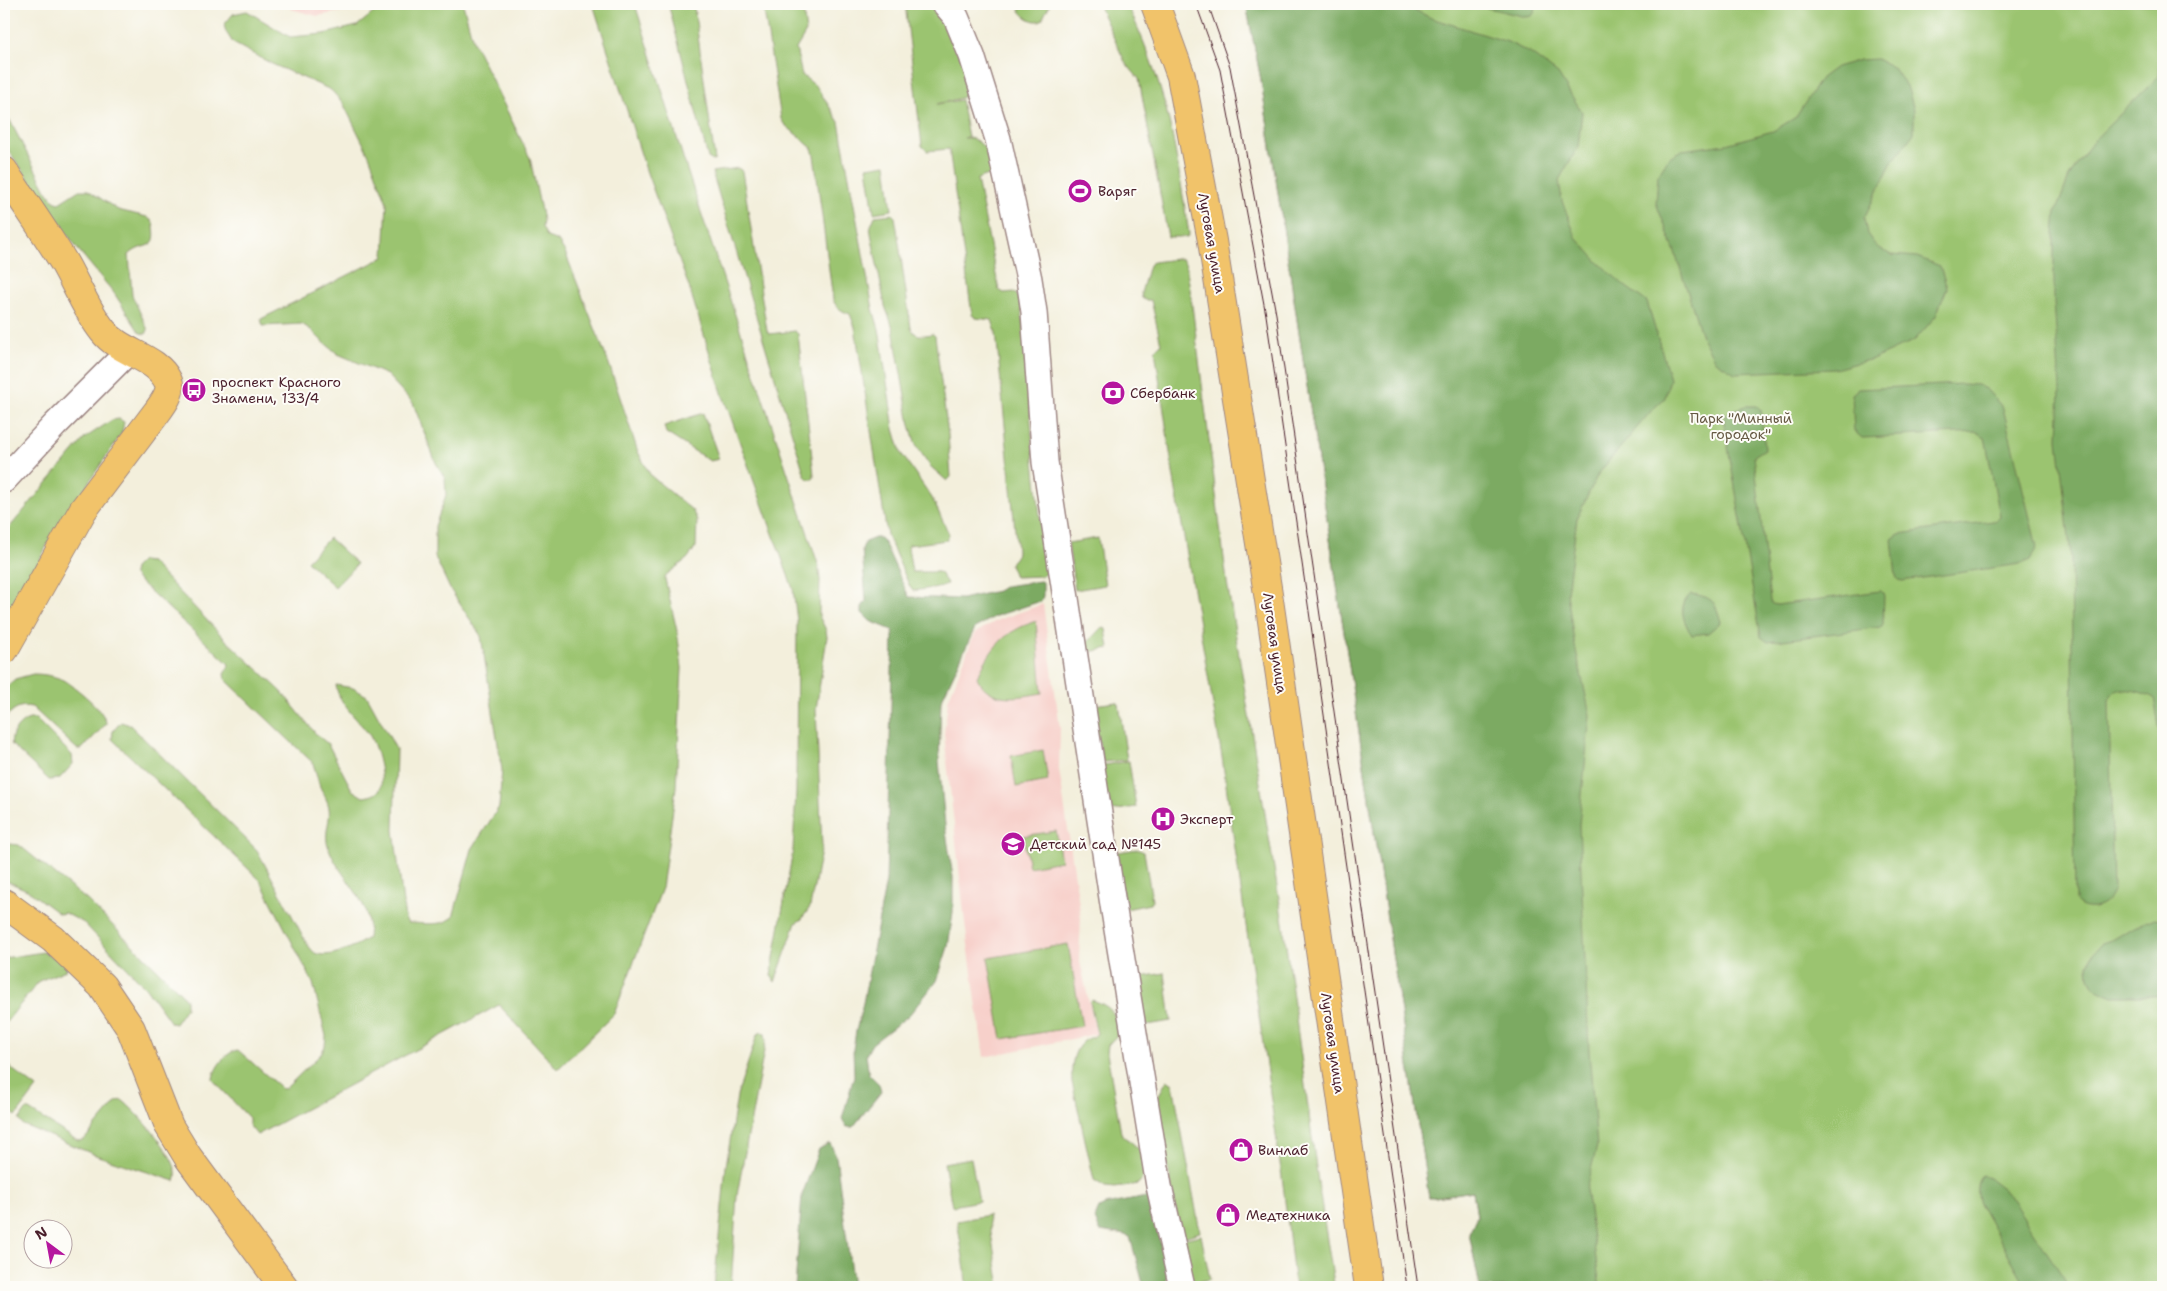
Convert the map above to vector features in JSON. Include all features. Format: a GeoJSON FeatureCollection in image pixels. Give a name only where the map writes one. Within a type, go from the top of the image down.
{"type":"FeatureCollection","features":[{"type":"Feature","properties":{"kind":"main road","name":"Луговая улица"},"geometry":{"type":"LineString","coordinates":[[1155,4],[1182,76],[1212,241],[1269,600],[1369,1287]]}},
{"type":"Feature","properties":{"kind":"main road"},"geometry":{"type":"LineString","coordinates":[[4,171],[62,260],[102,329],[115,343],[147,360],[164,373],[170,384],[167,397],[83,510],[4,650]]}},
{"type":"Feature","properties":{"kind":"main road"},"geometry":{"type":"LineString","coordinates":[[4,903],[54,939],[102,986],[131,1029],[169,1126],[188,1157],[284,1287]]}},
{"type":"Feature","properties":{"kind":"street"},"geometry":{"type":"LineString","coordinates":[[945,4],[956,17],[972,56],[998,139],[1029,279],[1034,312],[1039,403],[1048,481],[1114,911],[1159,1186],[1182,1287]]}},
{"type":"Feature","properties":{"kind":"street"},"geometry":{"type":"LineString","coordinates":[[4,480],[55,425],[129,351]]}},
{"type":"Feature","properties":{"kind":"shaded area"},"geometry":{"type":"Polygon","coordinates":[[[286,4],[362,4],[350,10],[317,16],[291,9],[286,4]]]}},
{"type":"Feature","properties":{"kind":"shaded area","name":"Детский сад №145"},"geometry":{"type":"Polygon","coordinates":[[[1043,604],[1060,728],[1059,769],[1081,918],[1079,957],[1096,1034],[984,1057],[965,923],[944,734],[948,700],[975,633],[998,620],[1043,604]]]}},
{"type":"Feature","properties":{"kind":"green space"},"geometry":{"type":"Polygon","coordinates":[[[378,4],[463,4],[473,41],[530,158],[543,220],[542,227],[547,237],[558,241],[565,252],[609,364],[638,452],[651,476],[692,510],[697,520],[696,547],[687,559],[666,575],[665,579],[677,631],[682,668],[676,787],[662,888],[614,1014],[558,1069],[499,1005],[257,1135],[249,1125],[249,1118],[213,1080],[215,1071],[225,1057],[238,1050],[282,1089],[286,1088],[321,1054],[325,1046],[326,1036],[313,983],[260,880],[112,739],[113,731],[121,722],[130,725],[257,850],[306,942],[315,953],[327,955],[357,945],[368,938],[368,924],[360,899],[338,866],[327,842],[329,808],[312,762],[225,679],[224,674],[229,666],[228,663],[139,581],[133,574],[134,568],[141,561],[151,562],[226,640],[281,691],[316,734],[328,744],[352,790],[363,797],[375,794],[380,789],[379,762],[370,736],[345,706],[336,685],[353,688],[367,696],[396,749],[394,830],[405,919],[408,923],[438,923],[453,917],[472,849],[499,807],[502,770],[481,636],[450,589],[435,557],[435,526],[446,495],[445,478],[436,463],[413,403],[387,375],[338,354],[302,324],[263,326],[261,319],[384,257],[387,203],[369,155],[343,103],[331,90],[272,64],[233,43],[224,25],[233,14],[247,11],[290,37],[324,34],[357,26],[378,9],[378,4]]]}},
{"type":"Feature","properties":{"kind":"green space"},"geometry":{"type":"Polygon","coordinates":[[[593,4],[635,4],[688,173],[818,564],[820,580],[819,616],[826,630],[827,637],[816,709],[822,846],[810,907],[802,919],[796,923],[775,982],[771,975],[793,850],[796,792],[797,621],[793,589],[723,396],[689,287],[647,173],[593,4]]]}},
{"type":"Feature","properties":{"kind":"green space"},"geometry":{"type":"Polygon","coordinates":[[[690,4],[694,7],[715,160],[713,161],[708,158],[669,7],[690,4]]]}},
{"type":"Feature","properties":{"kind":"green space"},"geometry":{"type":"Polygon","coordinates":[[[763,4],[790,4],[792,7],[801,6],[803,8],[806,32],[796,49],[802,75],[817,87],[839,122],[873,309],[879,329],[894,429],[901,453],[932,498],[949,534],[947,540],[909,545],[912,572],[939,572],[947,583],[945,586],[913,591],[887,535],[855,327],[850,314],[840,309],[833,300],[812,148],[784,124],[781,119],[763,4]]]}},
{"type":"Feature","properties":{"kind":"green space"},"geometry":{"type":"Polygon","coordinates":[[[905,4],[932,4],[944,22],[962,60],[968,84],[968,93],[961,98],[937,104],[961,100],[968,137],[964,138],[976,140],[981,144],[992,160],[997,172],[977,179],[999,290],[1004,293],[1014,292],[1019,298],[1022,309],[1034,460],[1046,573],[1042,576],[1015,577],[1010,564],[1016,557],[1017,551],[996,332],[992,320],[976,318],[972,315],[949,149],[927,151],[922,146],[905,4]]]}},
{"type":"Feature","properties":{"kind":"green space"},"geometry":{"type":"Polygon","coordinates":[[[1020,4],[1050,4],[1042,20],[1035,21],[1025,16],[1018,7],[1020,4]]]}},
{"type":"Feature","properties":{"kind":"green space"},"geometry":{"type":"Polygon","coordinates":[[[1098,4],[1127,4],[1148,53],[1165,104],[1173,139],[1189,234],[1187,237],[1168,237],[1139,79],[1125,62],[1098,4]]]}},
{"type":"Feature","properties":{"kind":"green space","name":"Парк \"Минный городок\""},"geometry":{"type":"Polygon","coordinates":[[[1246,4],[2163,4],[2163,1287],[1480,1287],[1469,1233],[1477,1216],[1473,1191],[1429,1198],[1261,80],[1246,4]]]}},
{"type":"Feature","properties":{"kind":"green space"},"geometry":{"type":"Polygon","coordinates":[[[1246,4],[1403,4],[1431,18],[1508,42],[1530,53],[1558,74],[1582,112],[1578,147],[1559,180],[1562,201],[1576,237],[1598,262],[1625,286],[1647,302],[1670,379],[1665,398],[1652,410],[1598,474],[1577,518],[1567,593],[1574,641],[1590,715],[1579,825],[1589,1051],[1597,1146],[1586,1189],[1600,1287],[1480,1287],[1469,1233],[1477,1216],[1473,1191],[1429,1198],[1261,80],[1246,4]]]}},
{"type":"Feature","properties":{"kind":"green space"},"geometry":{"type":"Polygon","coordinates":[[[1471,4],[1534,4],[1536,10],[1532,16],[1526,17],[1471,4]]]}},
{"type":"Feature","properties":{"kind":"green space"},"geometry":{"type":"Polygon","coordinates":[[[2161,4],[2163,4],[2163,748],[2154,698],[2140,692],[2127,690],[2113,693],[2109,700],[2113,891],[2101,906],[2090,908],[2079,905],[2075,901],[2071,557],[2058,439],[2060,389],[2054,302],[2054,234],[2056,211],[2069,177],[2093,141],[2159,76],[2161,4]]]}},
{"type":"Feature","properties":{"kind":"green space"},"geometry":{"type":"Polygon","coordinates":[[[1877,59],[1894,68],[1908,89],[1914,110],[1914,133],[1891,164],[1864,218],[1867,234],[1876,246],[1891,255],[1917,257],[1940,266],[1947,288],[1936,316],[1915,340],[1876,358],[1835,369],[1735,373],[1715,361],[1702,337],[1675,252],[1656,203],[1658,175],[1669,157],[1682,150],[1726,144],[1773,131],[1796,117],[1821,78],[1836,67],[1860,60],[1877,59]]]}},
{"type":"Feature","properties":{"kind":"green space"},"geometry":{"type":"Polygon","coordinates":[[[4,109],[46,190],[54,201],[59,203],[79,190],[88,190],[118,210],[147,217],[153,222],[155,232],[152,243],[129,255],[132,295],[148,330],[146,334],[140,333],[114,293],[76,247],[4,144],[4,109]]]}},
{"type":"Feature","properties":{"kind":"green space"},"geometry":{"type":"Polygon","coordinates":[[[886,164],[892,210],[874,213],[867,167],[886,164]]]}},
{"type":"Feature","properties":{"kind":"green space"},"geometry":{"type":"Polygon","coordinates":[[[738,168],[742,171],[767,331],[769,334],[795,331],[798,334],[813,479],[808,479],[805,476],[712,172],[738,168]]]}},
{"type":"Feature","properties":{"kind":"green space"},"geometry":{"type":"Polygon","coordinates":[[[892,214],[895,217],[897,229],[911,328],[918,335],[933,334],[935,336],[948,434],[951,477],[947,481],[930,466],[916,445],[910,425],[893,328],[885,306],[870,228],[875,216],[892,214]]]}},
{"type":"Feature","properties":{"kind":"green space"},"geometry":{"type":"Polygon","coordinates":[[[1182,259],[1186,265],[1190,289],[1227,582],[1283,923],[1319,1189],[1334,1283],[1331,1287],[1295,1287],[1283,1184],[1222,757],[1173,473],[1155,350],[1161,344],[1151,300],[1142,298],[1141,293],[1149,265],[1153,262],[1182,259]]]}},
{"type":"Feature","properties":{"kind":"green space"},"geometry":{"type":"Polygon","coordinates":[[[1978,385],[1987,390],[2003,408],[2037,547],[2030,560],[2020,564],[1902,581],[1898,580],[1892,539],[1899,534],[1993,521],[2000,517],[1985,437],[1977,432],[1862,438],[1854,431],[1852,394],[1858,389],[1978,385]]]}},
{"type":"Feature","properties":{"kind":"green space"},"geometry":{"type":"Polygon","coordinates":[[[1745,406],[1757,406],[1761,410],[1765,449],[1754,456],[1770,601],[1772,604],[1777,605],[1880,591],[1884,594],[1883,624],[1881,627],[1768,642],[1761,637],[1724,424],[1725,415],[1745,406]]]}},
{"type":"Feature","properties":{"kind":"green space"},"geometry":{"type":"Polygon","coordinates":[[[703,413],[719,459],[710,461],[666,433],[664,426],[703,413]]]}},
{"type":"Feature","properties":{"kind":"green space"},"geometry":{"type":"Polygon","coordinates":[[[119,419],[124,422],[122,433],[49,541],[4,636],[4,534],[85,438],[112,420],[119,419]]]}},
{"type":"Feature","properties":{"kind":"green space"},"geometry":{"type":"Polygon","coordinates":[[[329,538],[357,564],[335,587],[307,561],[329,538]]]}},
{"type":"Feature","properties":{"kind":"green space"},"geometry":{"type":"Polygon","coordinates":[[[880,538],[884,542],[909,597],[962,599],[997,591],[1005,586],[1040,581],[1043,582],[1043,596],[1041,601],[996,616],[975,628],[941,701],[939,761],[945,825],[953,877],[953,912],[948,947],[937,981],[909,1015],[872,1044],[866,1055],[869,1074],[879,1084],[881,1092],[853,1127],[847,1127],[842,1119],[854,1076],[853,1049],[886,881],[893,634],[892,630],[870,621],[862,613],[862,607],[866,601],[862,549],[865,542],[880,538]]]}},
{"type":"Feature","properties":{"kind":"green space"},"geometry":{"type":"Polygon","coordinates":[[[1098,538],[1105,585],[1075,590],[1068,543],[1098,538]]]}},
{"type":"Feature","properties":{"kind":"green space"},"geometry":{"type":"Polygon","coordinates":[[[1691,594],[1709,599],[1717,609],[1721,622],[1708,633],[1692,635],[1686,624],[1683,609],[1691,594]]]}},
{"type":"Feature","properties":{"kind":"green space"},"geometry":{"type":"Polygon","coordinates":[[[1036,621],[1042,693],[1005,697],[997,695],[982,686],[977,677],[994,649],[1015,630],[1036,621]]]}},
{"type":"Feature","properties":{"kind":"green space"},"geometry":{"type":"Polygon","coordinates":[[[1102,627],[1106,629],[1109,648],[1085,653],[1093,705],[1117,702],[1119,704],[1127,760],[1103,762],[1081,653],[1086,644],[1102,627]]]}},
{"type":"Feature","properties":{"kind":"green space"},"geometry":{"type":"Polygon","coordinates":[[[33,674],[41,674],[64,680],[96,706],[105,719],[106,724],[82,749],[77,749],[32,707],[19,707],[4,719],[4,689],[15,679],[33,674]]]}},
{"type":"Feature","properties":{"kind":"green space"},"geometry":{"type":"Polygon","coordinates":[[[36,719],[72,755],[73,764],[59,779],[49,780],[12,745],[12,737],[16,729],[23,722],[36,719]]]}},
{"type":"Feature","properties":{"kind":"green space"},"geometry":{"type":"Polygon","coordinates":[[[1043,750],[1048,781],[1016,787],[1011,756],[1043,750]]]}},
{"type":"Feature","properties":{"kind":"green space"},"geometry":{"type":"Polygon","coordinates":[[[1129,761],[1136,807],[1105,812],[1098,766],[1129,761]]]}},
{"type":"Feature","properties":{"kind":"green space"},"geometry":{"type":"Polygon","coordinates":[[[1056,831],[1061,861],[1029,867],[1023,836],[1056,831]]]}},
{"type":"Feature","properties":{"kind":"green space"},"geometry":{"type":"Polygon","coordinates":[[[10,844],[19,845],[88,901],[181,993],[186,1000],[186,1008],[175,1024],[171,1023],[146,988],[84,923],[65,913],[59,914],[27,890],[4,880],[4,846],[10,844]]]}},
{"type":"Feature","properties":{"kind":"green space"},"geometry":{"type":"Polygon","coordinates":[[[1137,849],[1144,852],[1152,900],[1150,904],[1126,909],[1113,853],[1137,849]]]}},
{"type":"Feature","properties":{"kind":"green space"},"geometry":{"type":"Polygon","coordinates":[[[2155,918],[2163,920],[2163,996],[2113,996],[2094,988],[2089,978],[2088,965],[2093,953],[2102,943],[2114,939],[2135,926],[2155,918]]]}},
{"type":"Feature","properties":{"kind":"green space"},"geometry":{"type":"Polygon","coordinates":[[[1068,944],[1082,1026],[1002,1039],[988,958],[1068,944]]]}},
{"type":"Feature","properties":{"kind":"green space"},"geometry":{"type":"Polygon","coordinates":[[[43,952],[67,963],[66,970],[39,981],[4,1025],[4,958],[43,952]]]}},
{"type":"Feature","properties":{"kind":"green space"},"geometry":{"type":"Polygon","coordinates":[[[1165,973],[1171,1021],[1142,1026],[1134,978],[1165,973]]]}},
{"type":"Feature","properties":{"kind":"green space"},"geometry":{"type":"Polygon","coordinates":[[[1092,1000],[1108,1007],[1116,1019],[1120,1032],[1108,1045],[1107,1053],[1121,1133],[1139,1149],[1146,1166],[1143,1178],[1138,1184],[1115,1188],[1105,1187],[1094,1180],[1072,1082],[1072,1066],[1076,1050],[1085,1041],[1097,1034],[1090,1002],[1092,1000]]]}},
{"type":"Feature","properties":{"kind":"green space"},"geometry":{"type":"Polygon","coordinates":[[[761,1032],[765,1034],[766,1040],[737,1195],[731,1287],[714,1287],[726,1166],[737,1096],[757,1035],[761,1032]]]}},
{"type":"Feature","properties":{"kind":"green space"},"geometry":{"type":"Polygon","coordinates":[[[4,1063],[37,1088],[16,1116],[4,1106],[4,1063]]]}},
{"type":"Feature","properties":{"kind":"green space"},"geometry":{"type":"Polygon","coordinates":[[[1167,1080],[1173,1084],[1200,1232],[1184,1237],[1181,1235],[1155,1102],[1167,1080]]]}},
{"type":"Feature","properties":{"kind":"green space"},"geometry":{"type":"Polygon","coordinates":[[[122,1100],[148,1126],[166,1150],[173,1162],[176,1173],[175,1181],[98,1156],[23,1125],[19,1120],[26,1110],[29,1110],[78,1141],[84,1140],[117,1101],[122,1100]]]}},
{"type":"Feature","properties":{"kind":"green space"},"geometry":{"type":"Polygon","coordinates":[[[830,1143],[836,1156],[853,1287],[795,1287],[802,1195],[819,1149],[830,1143]]]}},
{"type":"Feature","properties":{"kind":"green space"},"geometry":{"type":"Polygon","coordinates":[[[971,1158],[979,1201],[952,1206],[944,1163],[971,1158]]]}},
{"type":"Feature","properties":{"kind":"green space"},"geometry":{"type":"Polygon","coordinates":[[[1982,1176],[1989,1178],[2006,1191],[2070,1287],[2027,1287],[1979,1203],[1977,1189],[1978,1182],[1982,1176]]]}},
{"type":"Feature","properties":{"kind":"green space"},"geometry":{"type":"Polygon","coordinates":[[[1149,1198],[1168,1273],[1165,1287],[1144,1287],[1130,1237],[1100,1231],[1095,1219],[1099,1208],[1105,1205],[1149,1198]]]}},
{"type":"Feature","properties":{"kind":"green space"},"geometry":{"type":"Polygon","coordinates":[[[988,1215],[1000,1287],[968,1287],[957,1221],[988,1215]]]}},
{"type":"Feature","properties":{"kind":"green space"},"geometry":{"type":"Polygon","coordinates":[[[1201,1235],[1210,1279],[1192,1283],[1183,1239],[1201,1235]]]}},
{"type":"Feature","properties":{"kind":"tram line"},"geometry":{"type":"LineString","coordinates":[[1196,4],[1220,70],[1266,315],[1407,1287]]}},
{"type":"Feature","properties":{"kind":"tram line"},"geometry":{"type":"LineString","coordinates":[[1208,4],[1230,67],[1276,314],[1418,1287]]}},
{"type":"Feature","properties":{"kind":"place","name":"Варяг"},"geometry":{"type":"Point","coordinates":[1080,191]}},
{"type":"Feature","properties":{"kind":"place","name":"проспект Красного Знамени, 133/4"},"geometry":{"type":"Point","coordinates":[194,390]}},
{"type":"Feature","properties":{"kind":"place","name":"Сбербанк"},"geometry":{"type":"Point","coordinates":[1113,393]}},
{"type":"Feature","properties":{"kind":"place","name":"Эксперт"},"geometry":{"type":"Point","coordinates":[1163,819]}},
{"type":"Feature","properties":{"kind":"place","name":"Детский сад №145"},"geometry":{"type":"Point","coordinates":[1013,844]}},
{"type":"Feature","properties":{"kind":"place","name":"Винлаб"},"geometry":{"type":"Point","coordinates":[1241,1150]}},
{"type":"Feature","properties":{"kind":"place","name":"Медтехника"},"geometry":{"type":"Point","coordinates":[1228,1215]}}]}
